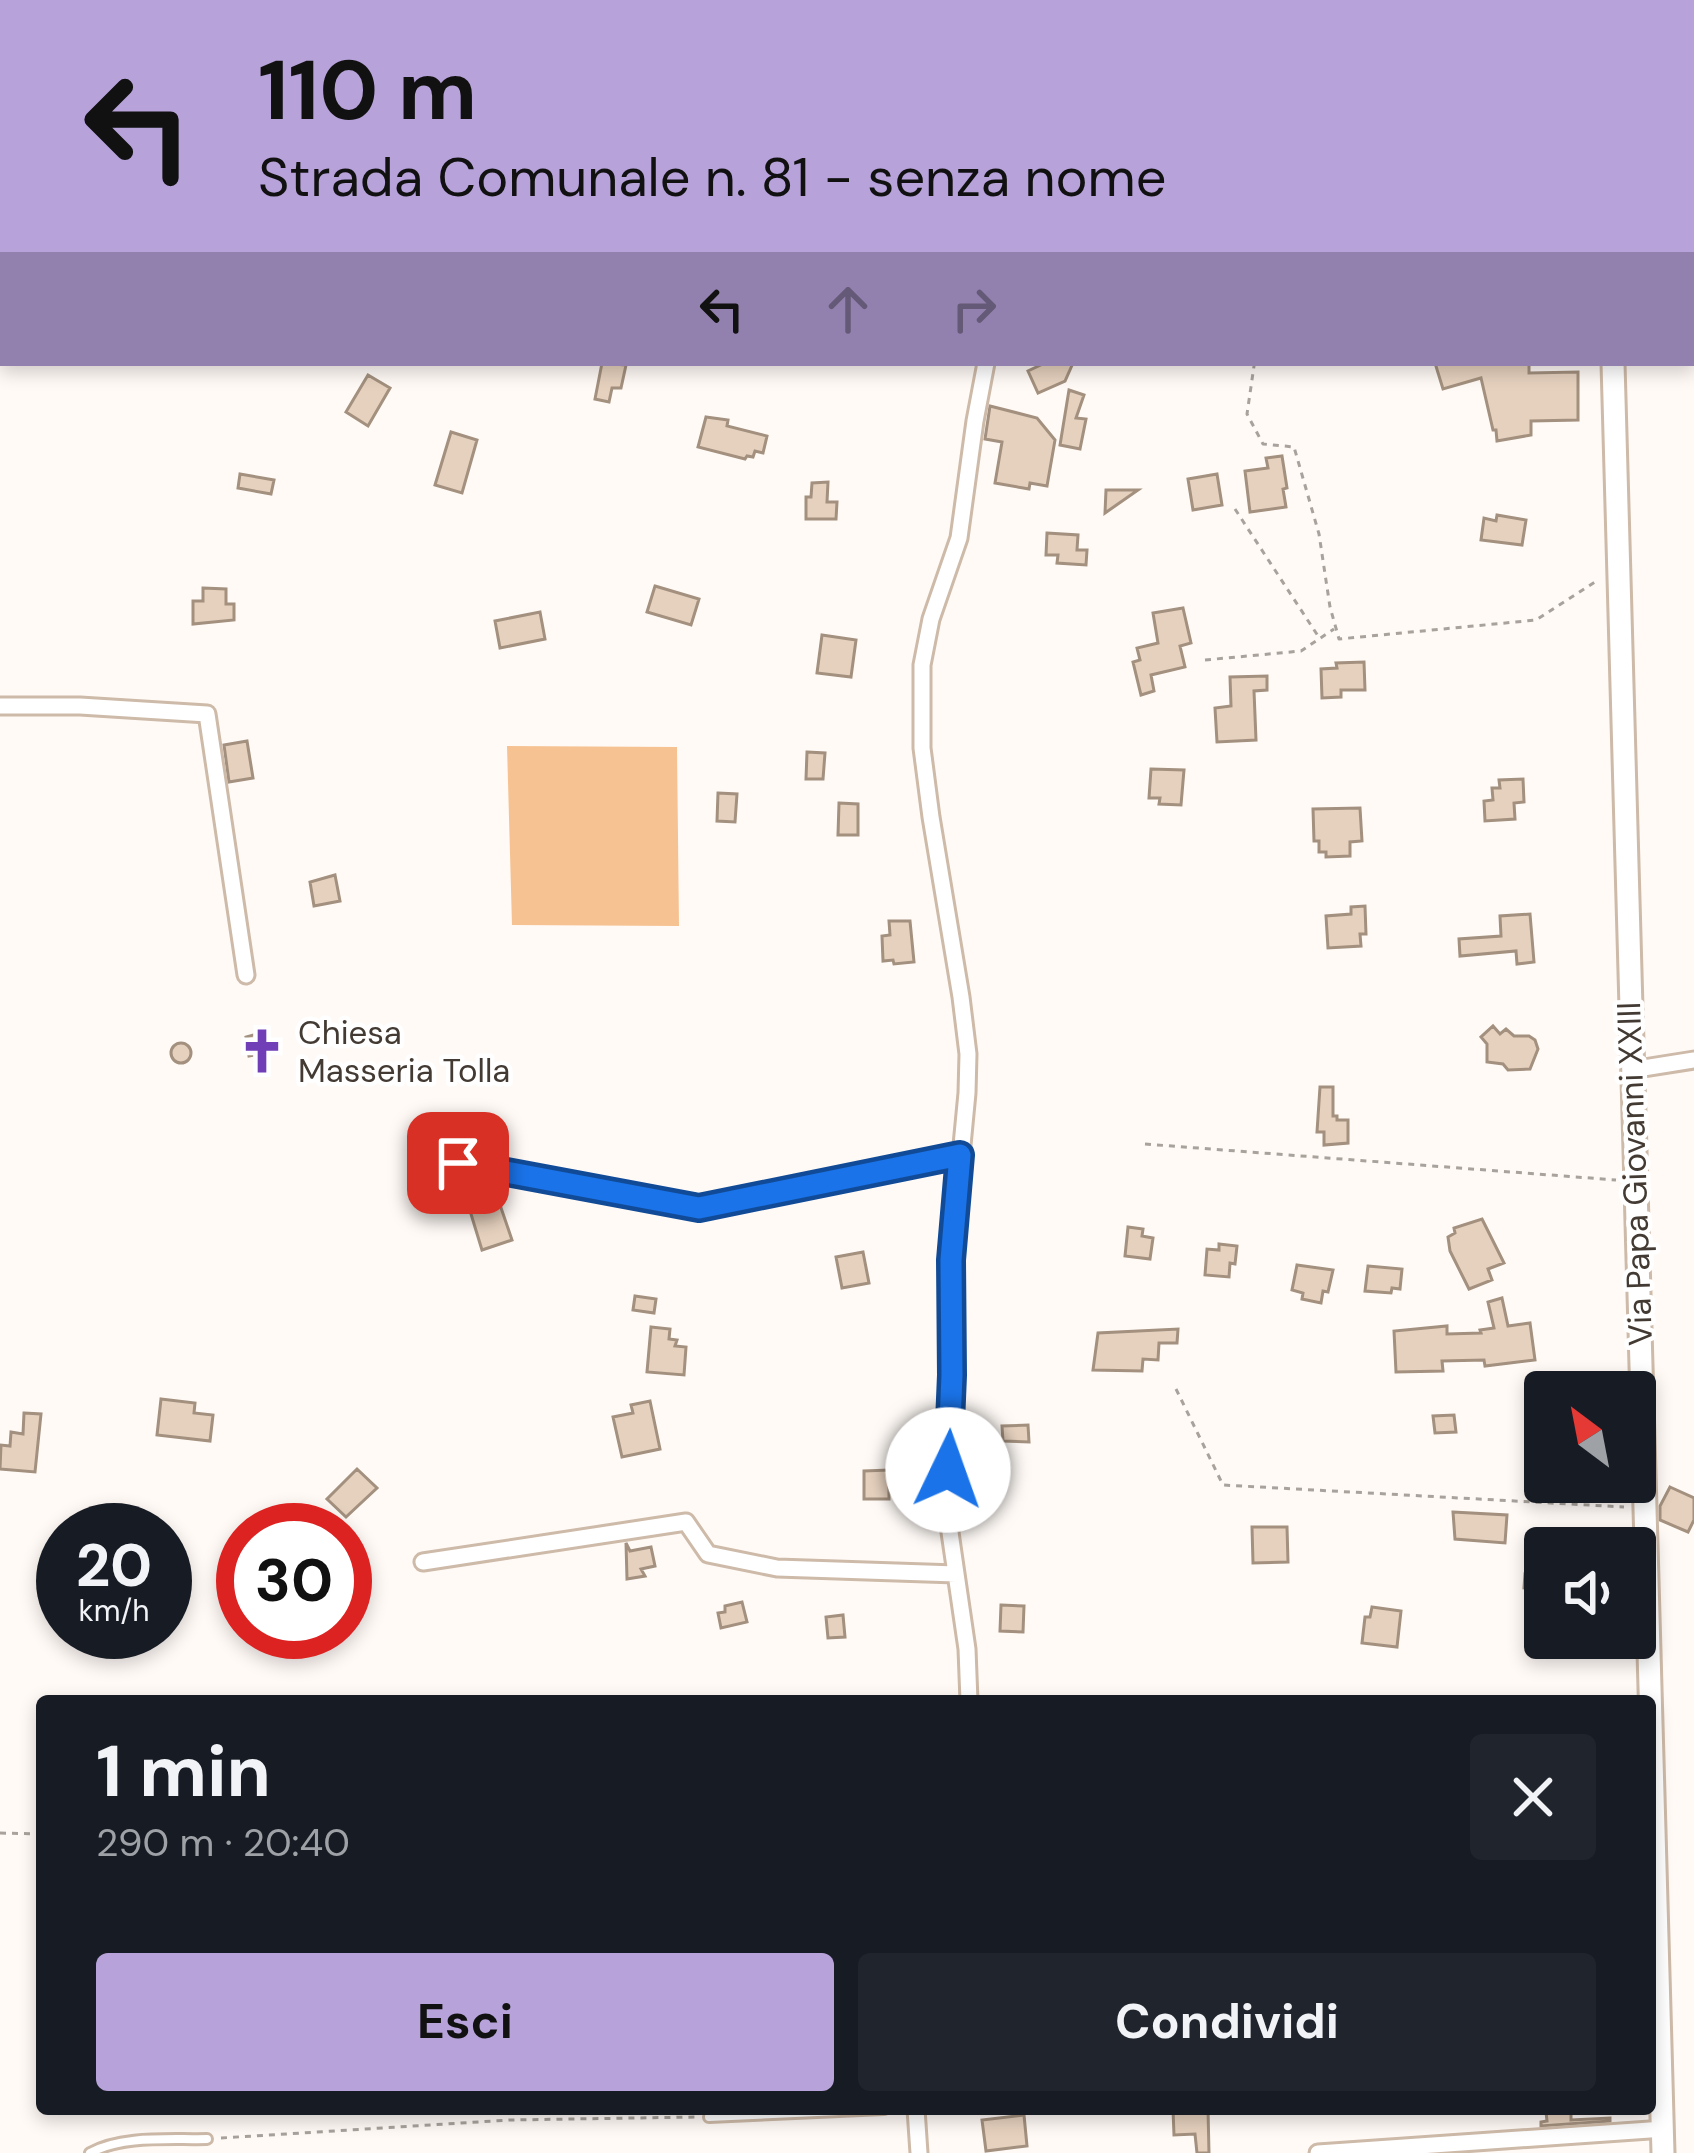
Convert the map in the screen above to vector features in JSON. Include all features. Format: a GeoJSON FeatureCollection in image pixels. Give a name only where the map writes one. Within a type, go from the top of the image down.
{"type":"FeatureCollection","features":[{"type":"Feature","properties":{"kind":"main road","name":"Via Papa Giovanni XXIII"},"geometry":{"type":"LineString","coordinates":[[1613,366],[1651,1695]]}},
{"type":"Feature","properties":{"kind":"main road","name":"Via Papa Giovanni XXIII"},"geometry":{"type":"LineString","coordinates":[[1656,1867],[1663,2153]]}},
{"type":"Feature","properties":{"kind":"street"},"geometry":{"type":"LineString","coordinates":[[969,1695],[967,1649],[946,1505],[951,1260],[968,1054],[922,748],[922,665],[931,619],[959,538],[985,366]]}},
{"type":"Feature","properties":{"kind":"street"},"geometry":{"type":"LineString","coordinates":[[0,706],[207,714],[246,975]]}},
{"type":"Feature","properties":{"kind":"street"},"geometry":{"type":"LineString","coordinates":[[1631,1070],[1694,1060]]}},
{"type":"Feature","properties":{"kind":"street"},"geometry":{"type":"LineString","coordinates":[[458,1163],[699,1208],[960,1155]]}},
{"type":"Feature","properties":{"kind":"street"},"geometry":{"type":"LineString","coordinates":[[423,1562],[686,1522],[708,1554],[777,1568],[956,1574]]}},
{"type":"Feature","properties":{"kind":"street"},"geometry":{"type":"LineString","coordinates":[[916,2115],[919,2153]]}},
{"type":"Feature","properties":{"kind":"street"},"geometry":{"type":"LineString","coordinates":[[1318,2153],[1664,2128]]}},
{"type":"Feature","properties":{"kind":"lane"},"geometry":{"type":"LineString","coordinates":[[709,2117],[753,2115]]}},
{"type":"Feature","properties":{"kind":"lane"},"geometry":{"type":"LineString","coordinates":[[90,2153],[133,2142],[207,2138]]}},
{"type":"Feature","properties":{"kind":"path"},"geometry":{"type":"LineString","coordinates":[[1254,366],[1247,415],[1263,444],[1294,447],[1319,534],[1339,639],[1536,620],[1618,566]]}},
{"type":"Feature","properties":{"kind":"path"},"geometry":{"type":"LineString","coordinates":[[1234,509],[1320,638]]}},
{"type":"Feature","properties":{"kind":"path"},"geometry":{"type":"LineString","coordinates":[[1205,659],[1301,651],[1336,628]]}},
{"type":"Feature","properties":{"kind":"path"},"geometry":{"type":"LineString","coordinates":[[1145,1144],[1634,1182]]}},
{"type":"Feature","properties":{"kind":"path"},"geometry":{"type":"LineString","coordinates":[[1176,1389],[1222,1485],[1645,1508]]}},
{"type":"Feature","properties":{"kind":"path"},"geometry":{"type":"LineString","coordinates":[[0,1833],[36,1834]]}},
{"type":"Feature","properties":{"kind":"path"},"geometry":{"type":"LineString","coordinates":[[207,2138],[509,2120],[709,2117]]}},
{"type":"Feature","properties":{"kind":"shaded area"},"geometry":{"type":"Polygon","coordinates":[[[507,746],[677,747],[679,926],[512,925],[507,746]]]}},
{"type":"Feature","properties":{"kind":"building"},"geometry":{"type":"Polygon","coordinates":[[[601,366],[626,366],[621,388],[612,388],[609,402],[595,399],[601,366]]]}},
{"type":"Feature","properties":{"kind":"building"},"geometry":{"type":"Polygon","coordinates":[[[1039,366],[1072,366],[1065,381],[1038,393],[1028,371],[1039,366]]]}},
{"type":"Feature","properties":{"kind":"building"},"geometry":{"type":"Polygon","coordinates":[[[1436,366],[1529,366],[1529,373],[1578,372],[1578,420],[1531,421],[1531,435],[1497,441],[1481,378],[1443,389],[1436,366]]]}},
{"type":"Feature","properties":{"kind":"building"},"geometry":{"type":"Polygon","coordinates":[[[368,375],[390,388],[368,426],[346,412],[368,375]]]}},
{"type":"Feature","properties":{"kind":"building"},"geometry":{"type":"Polygon","coordinates":[[[1069,390],[1084,395],[1076,418],[1086,419],[1080,449],[1060,445],[1069,390]]]}},
{"type":"Feature","properties":{"kind":"building"},"geometry":{"type":"Polygon","coordinates":[[[990,406],[1037,418],[1055,440],[1047,486],[1030,483],[1029,489],[995,483],[1002,442],[985,439],[990,406]]]}},
{"type":"Feature","properties":{"kind":"building"},"geometry":{"type":"Polygon","coordinates":[[[706,417],[728,420],[727,426],[767,436],[763,453],[755,451],[745,459],[698,447],[706,417]]]}},
{"type":"Feature","properties":{"kind":"building"},"geometry":{"type":"Polygon","coordinates":[[[451,432],[477,440],[462,493],[435,485],[451,432]]]}},
{"type":"Feature","properties":{"kind":"building"},"geometry":{"type":"Polygon","coordinates":[[[1282,456],[1286,507],[1250,512],[1245,471],[1268,468],[1266,458],[1282,456]]]}},
{"type":"Feature","properties":{"kind":"building"},"geometry":{"type":"Polygon","coordinates":[[[240,474],[274,480],[271,494],[238,488],[240,474]]]}},
{"type":"Feature","properties":{"kind":"building"},"geometry":{"type":"Polygon","coordinates":[[[1217,474],[1222,505],[1193,510],[1188,479],[1217,474]]]}},
{"type":"Feature","properties":{"kind":"building"},"geometry":{"type":"Polygon","coordinates":[[[828,482],[827,502],[837,502],[836,519],[806,519],[806,497],[811,497],[812,483],[828,482]]]}},
{"type":"Feature","properties":{"kind":"building"},"geometry":{"type":"Polygon","coordinates":[[[1106,490],[1138,490],[1105,513],[1106,490]]]}},
{"type":"Feature","properties":{"kind":"building"},"geometry":{"type":"Polygon","coordinates":[[[1497,515],[1526,520],[1522,545],[1481,540],[1484,518],[1496,521],[1497,515]]]}},
{"type":"Feature","properties":{"kind":"building"},"geometry":{"type":"Polygon","coordinates":[[[1047,533],[1078,535],[1077,550],[1087,550],[1086,565],[1057,563],[1058,555],[1046,555],[1047,533]]]}},
{"type":"Feature","properties":{"kind":"building"},"geometry":{"type":"Polygon","coordinates":[[[655,586],[699,599],[691,625],[647,612],[655,586]]]}},
{"type":"Feature","properties":{"kind":"building"},"geometry":{"type":"Polygon","coordinates":[[[203,588],[226,589],[226,604],[234,604],[234,620],[193,624],[193,601],[203,601],[203,588]]]}},
{"type":"Feature","properties":{"kind":"building"},"geometry":{"type":"Polygon","coordinates":[[[1183,608],[1191,643],[1180,646],[1185,667],[1151,675],[1154,691],[1141,695],[1133,662],[1140,660],[1137,648],[1158,643],[1153,613],[1183,608]]]}},
{"type":"Feature","properties":{"kind":"building"},"geometry":{"type":"Polygon","coordinates":[[[540,612],[545,639],[500,648],[495,621],[540,612]]]}},
{"type":"Feature","properties":{"kind":"building"},"geometry":{"type":"Polygon","coordinates":[[[822,635],[856,640],[851,677],[817,673],[822,635]]]}},
{"type":"Feature","properties":{"kind":"building"},"geometry":{"type":"Polygon","coordinates":[[[1364,662],[1365,690],[1341,690],[1341,697],[1322,698],[1321,669],[1364,662]]]}},
{"type":"Feature","properties":{"kind":"building"},"geometry":{"type":"Polygon","coordinates":[[[1267,676],[1267,690],[1254,691],[1256,740],[1217,742],[1215,708],[1231,706],[1230,677],[1267,676]]]}},
{"type":"Feature","properties":{"kind":"building"},"geometry":{"type":"Polygon","coordinates":[[[247,741],[253,778],[229,782],[224,745],[247,741]]]}},
{"type":"Feature","properties":{"kind":"building"},"geometry":{"type":"Polygon","coordinates":[[[807,752],[825,753],[823,779],[806,779],[807,752]]]}},
{"type":"Feature","properties":{"kind":"building"},"geometry":{"type":"Polygon","coordinates":[[[1151,769],[1184,770],[1181,805],[1159,804],[1160,798],[1149,798],[1151,769]]]}},
{"type":"Feature","properties":{"kind":"building"},"geometry":{"type":"Polygon","coordinates":[[[1523,779],[1524,802],[1514,803],[1515,819],[1485,821],[1484,801],[1493,800],[1492,788],[1500,788],[1499,780],[1523,779]]]}},
{"type":"Feature","properties":{"kind":"building"},"geometry":{"type":"Polygon","coordinates":[[[718,793],[737,794],[735,822],[717,821],[718,793]]]}},
{"type":"Feature","properties":{"kind":"building"},"geometry":{"type":"Polygon","coordinates":[[[839,803],[858,804],[858,835],[838,835],[839,803]]]}},
{"type":"Feature","properties":{"kind":"building"},"geometry":{"type":"Polygon","coordinates":[[[1360,808],[1362,841],[1350,842],[1350,856],[1326,857],[1326,852],[1319,852],[1313,809],[1360,808]]]}},
{"type":"Feature","properties":{"kind":"building"},"geometry":{"type":"Polygon","coordinates":[[[335,875],[340,901],[314,906],[310,882],[335,875]]]}},
{"type":"Feature","properties":{"kind":"building"},"geometry":{"type":"Polygon","coordinates":[[[1365,906],[1366,934],[1360,934],[1361,946],[1328,948],[1326,916],[1351,914],[1351,907],[1365,906]]]}},
{"type":"Feature","properties":{"kind":"building"},"geometry":{"type":"Polygon","coordinates":[[[1530,914],[1534,962],[1517,964],[1516,951],[1460,956],[1459,939],[1501,936],[1500,916],[1530,914]]]}},
{"type":"Feature","properties":{"kind":"building"},"geometry":{"type":"Polygon","coordinates":[[[889,921],[910,921],[914,962],[883,961],[882,936],[890,935],[889,921]]]}},
{"type":"Feature","properties":{"kind":"building"},"geometry":{"type":"Polygon","coordinates":[[[1493,1026],[1500,1034],[1506,1029],[1514,1036],[1535,1040],[1538,1049],[1530,1069],[1508,1070],[1503,1064],[1487,1062],[1487,1044],[1481,1037],[1493,1026]]]}},
{"type":"Feature","properties":{"kind":"building"},"geometry":{"type":"Polygon","coordinates":[[[264,1032],[265,1053],[249,1056],[246,1037],[264,1032]]]}},
{"type":"Feature","properties":{"kind":"building"},"geometry":{"type":"Polygon","coordinates":[[[181,1043],[191,1053],[181,1063],[171,1053],[181,1043]]]}},
{"type":"Feature","properties":{"kind":"building"},"geometry":{"type":"Polygon","coordinates":[[[1320,1087],[1333,1087],[1333,1116],[1348,1120],[1348,1143],[1324,1145],[1324,1132],[1317,1132],[1320,1087]]]}},
{"type":"Feature","properties":{"kind":"building"},"geometry":{"type":"Polygon","coordinates":[[[482,1196],[484,1200],[497,1196],[512,1240],[482,1250],[467,1201],[482,1196]]]}},
{"type":"Feature","properties":{"kind":"building"},"geometry":{"type":"Polygon","coordinates":[[[1482,1219],[1504,1263],[1488,1269],[1492,1280],[1469,1289],[1448,1237],[1455,1233],[1454,1228],[1482,1219]]]}},
{"type":"Feature","properties":{"kind":"building"},"geometry":{"type":"Polygon","coordinates":[[[1128,1227],[1143,1229],[1142,1236],[1153,1238],[1150,1259],[1125,1256],[1128,1227]]]}},
{"type":"Feature","properties":{"kind":"building"},"geometry":{"type":"Polygon","coordinates":[[[1219,1244],[1237,1246],[1229,1277],[1205,1275],[1207,1249],[1219,1250],[1219,1244]]]}},
{"type":"Feature","properties":{"kind":"building"},"geometry":{"type":"Polygon","coordinates":[[[863,1252],[869,1283],[842,1288],[836,1257],[863,1252]]]}},
{"type":"Feature","properties":{"kind":"building"},"geometry":{"type":"Polygon","coordinates":[[[1297,1265],[1333,1270],[1321,1303],[1302,1299],[1303,1293],[1292,1290],[1297,1265]]]}},
{"type":"Feature","properties":{"kind":"building"},"geometry":{"type":"Polygon","coordinates":[[[1368,1266],[1402,1269],[1400,1289],[1365,1291],[1368,1266]]]}},
{"type":"Feature","properties":{"kind":"building"},"geometry":{"type":"Polygon","coordinates":[[[635,1296],[656,1299],[654,1313],[633,1310],[635,1296]]]}},
{"type":"Feature","properties":{"kind":"building"},"geometry":{"type":"Polygon","coordinates":[[[1502,1298],[1508,1326],[1530,1323],[1535,1360],[1485,1366],[1484,1360],[1442,1361],[1443,1371],[1396,1372],[1394,1331],[1447,1326],[1447,1334],[1481,1333],[1494,1328],[1488,1302],[1502,1298]]]}},
{"type":"Feature","properties":{"kind":"building"},"geometry":{"type":"Polygon","coordinates":[[[651,1327],[670,1329],[669,1339],[677,1340],[675,1346],[686,1347],[684,1375],[647,1372],[651,1327]]]}},
{"type":"Feature","properties":{"kind":"building"},"geometry":{"type":"Polygon","coordinates":[[[1178,1329],[1177,1343],[1159,1343],[1158,1360],[1143,1359],[1142,1371],[1093,1370],[1098,1333],[1178,1329]]]}},
{"type":"Feature","properties":{"kind":"building"},"geometry":{"type":"Polygon","coordinates":[[[161,1399],[195,1403],[194,1413],[213,1415],[210,1441],[157,1435],[161,1399]]]}},
{"type":"Feature","properties":{"kind":"building"},"geometry":{"type":"Polygon","coordinates":[[[650,1401],[660,1449],[622,1457],[613,1417],[633,1413],[631,1405],[650,1401]]]}},
{"type":"Feature","properties":{"kind":"building"},"geometry":{"type":"Polygon","coordinates":[[[24,1413],[41,1414],[35,1472],[0,1469],[1,1445],[10,1446],[11,1432],[23,1434],[24,1413]]]}},
{"type":"Feature","properties":{"kind":"building"},"geometry":{"type":"Polygon","coordinates":[[[1454,1415],[1456,1432],[1435,1433],[1433,1416],[1454,1415]]]}},
{"type":"Feature","properties":{"kind":"building"},"geometry":{"type":"Polygon","coordinates":[[[1028,1425],[1029,1442],[1003,1441],[1002,1426],[1028,1425]]]}},
{"type":"Feature","properties":{"kind":"building"},"geometry":{"type":"Polygon","coordinates":[[[357,1469],[377,1488],[361,1503],[327,1499],[357,1469]]]}},
{"type":"Feature","properties":{"kind":"building"},"geometry":{"type":"Polygon","coordinates":[[[889,1470],[889,1499],[864,1499],[864,1471],[889,1470]]]}},
{"type":"Feature","properties":{"kind":"building"},"geometry":{"type":"Polygon","coordinates":[[[1670,1487],[1694,1498],[1694,1520],[1688,1532],[1660,1520],[1660,1506],[1670,1487]]]}},
{"type":"Feature","properties":{"kind":"building"},"geometry":{"type":"Polygon","coordinates":[[[1453,1512],[1507,1515],[1505,1543],[1455,1539],[1453,1512]]]}},
{"type":"Feature","properties":{"kind":"building"},"geometry":{"type":"Polygon","coordinates":[[[1252,1527],[1287,1527],[1288,1562],[1253,1563],[1252,1527]]]}},
{"type":"Feature","properties":{"kind":"building"},"geometry":{"type":"Polygon","coordinates":[[[626,1543],[630,1551],[651,1547],[655,1566],[641,1569],[645,1576],[627,1579],[626,1543]]]}},
{"type":"Feature","properties":{"kind":"building"},"geometry":{"type":"Polygon","coordinates":[[[742,1602],[747,1622],[721,1628],[718,1613],[742,1602]]]}},
{"type":"Feature","properties":{"kind":"building"},"geometry":{"type":"Polygon","coordinates":[[[1001,1605],[1024,1606],[1023,1632],[1000,1631],[1001,1605]]]}},
{"type":"Feature","properties":{"kind":"building"},"geometry":{"type":"Polygon","coordinates":[[[1372,1607],[1401,1611],[1397,1647],[1362,1643],[1365,1617],[1370,1617],[1372,1607]]]}},
{"type":"Feature","properties":{"kind":"building"},"geometry":{"type":"Polygon","coordinates":[[[843,1615],[845,1637],[828,1638],[826,1617],[843,1615]]]}},
{"type":"Feature","properties":{"kind":"building"},"geometry":{"type":"Polygon","coordinates":[[[1024,2115],[1027,2146],[986,2151],[982,2120],[1024,2115]]]}},
{"type":"Feature","properties":{"kind":"building"},"geometry":{"type":"Polygon","coordinates":[[[1173,2115],[1208,2115],[1209,2153],[1197,2153],[1195,2134],[1174,2135],[1173,2115]]]}},
{"type":"Feature","properties":{"kind":"building"},"geometry":{"type":"Polygon","coordinates":[[[1546,2115],[1571,2115],[1571,2120],[1610,2118],[1541,2126],[1546,2115]]]}},
{"type":"Feature","properties":{"kind":"place","name":"Chiesa Masseria Tolla"},"geometry":{"type":"Point","coordinates":[262,1051]}},
{"type":"Feature","properties":{"kind":"route"},"geometry":{"type":"LineString","coordinates":[[458,1163],[699,1208],[960,1155],[951,1260],[948,1470]]}}]}
